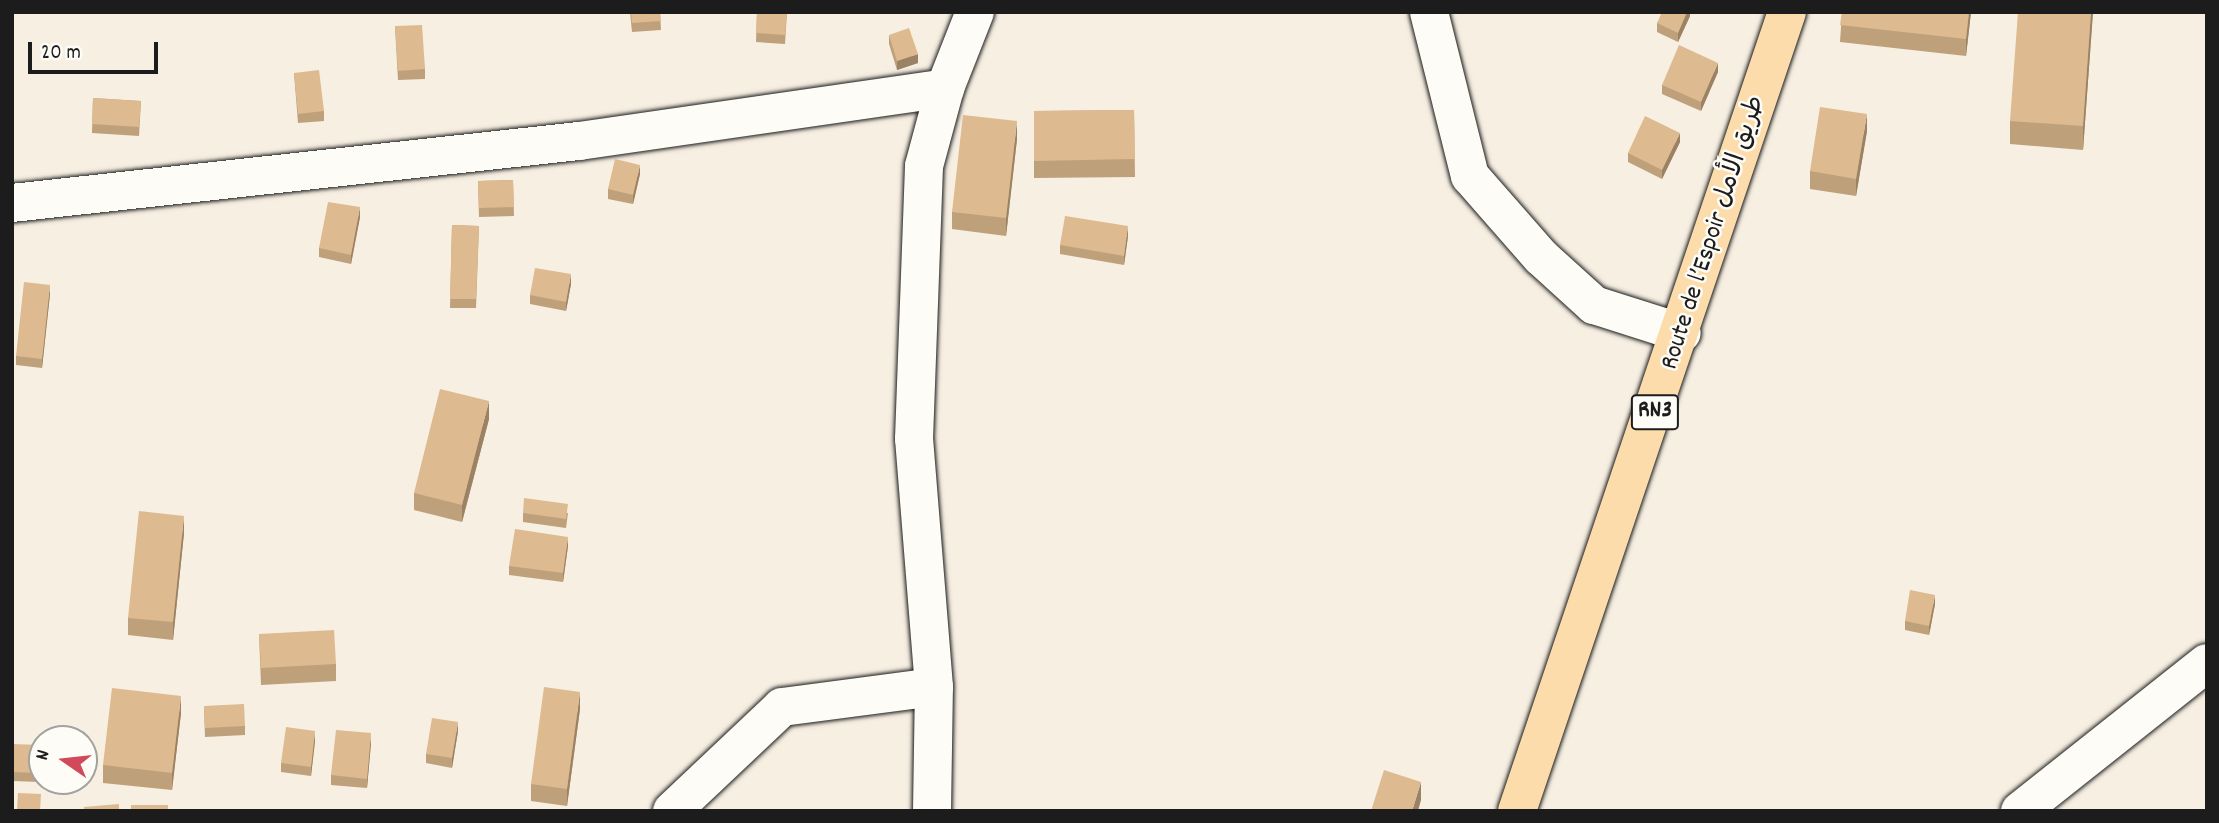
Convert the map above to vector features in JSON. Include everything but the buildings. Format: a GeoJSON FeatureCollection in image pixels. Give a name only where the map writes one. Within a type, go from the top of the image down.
{"type":"FeatureCollection","features":[{"type":"Feature","properties":{"kind":"highway","name":"Route de l’Espoir طريق الأمل"},"geometry":{"type":"LineString","coordinates":[[1517,811],[1682,333],[1787,12]]}},
{"type":"Feature","properties":{"kind":"street"},"geometry":{"type":"LineString","coordinates":[[932,811],[934,687],[914,439],[924,166],[944,88],[975,12]]}},
{"type":"Feature","properties":{"kind":"street"},"geometry":{"type":"LineString","coordinates":[[1429,12],[1470,176],[1541,257],[1594,305],[1682,333]]}},
{"type":"Feature","properties":{"kind":"street"},"geometry":{"type":"LineString","coordinates":[[12,203],[579,141],[944,88]]}},
{"type":"Feature","properties":{"kind":"street"},"geometry":{"type":"LineString","coordinates":[[2021,811],[2207,663]]}},
{"type":"Feature","properties":{"kind":"street"},"geometry":{"type":"LineString","coordinates":[[672,811],[782,706],[934,687]]}}]}
